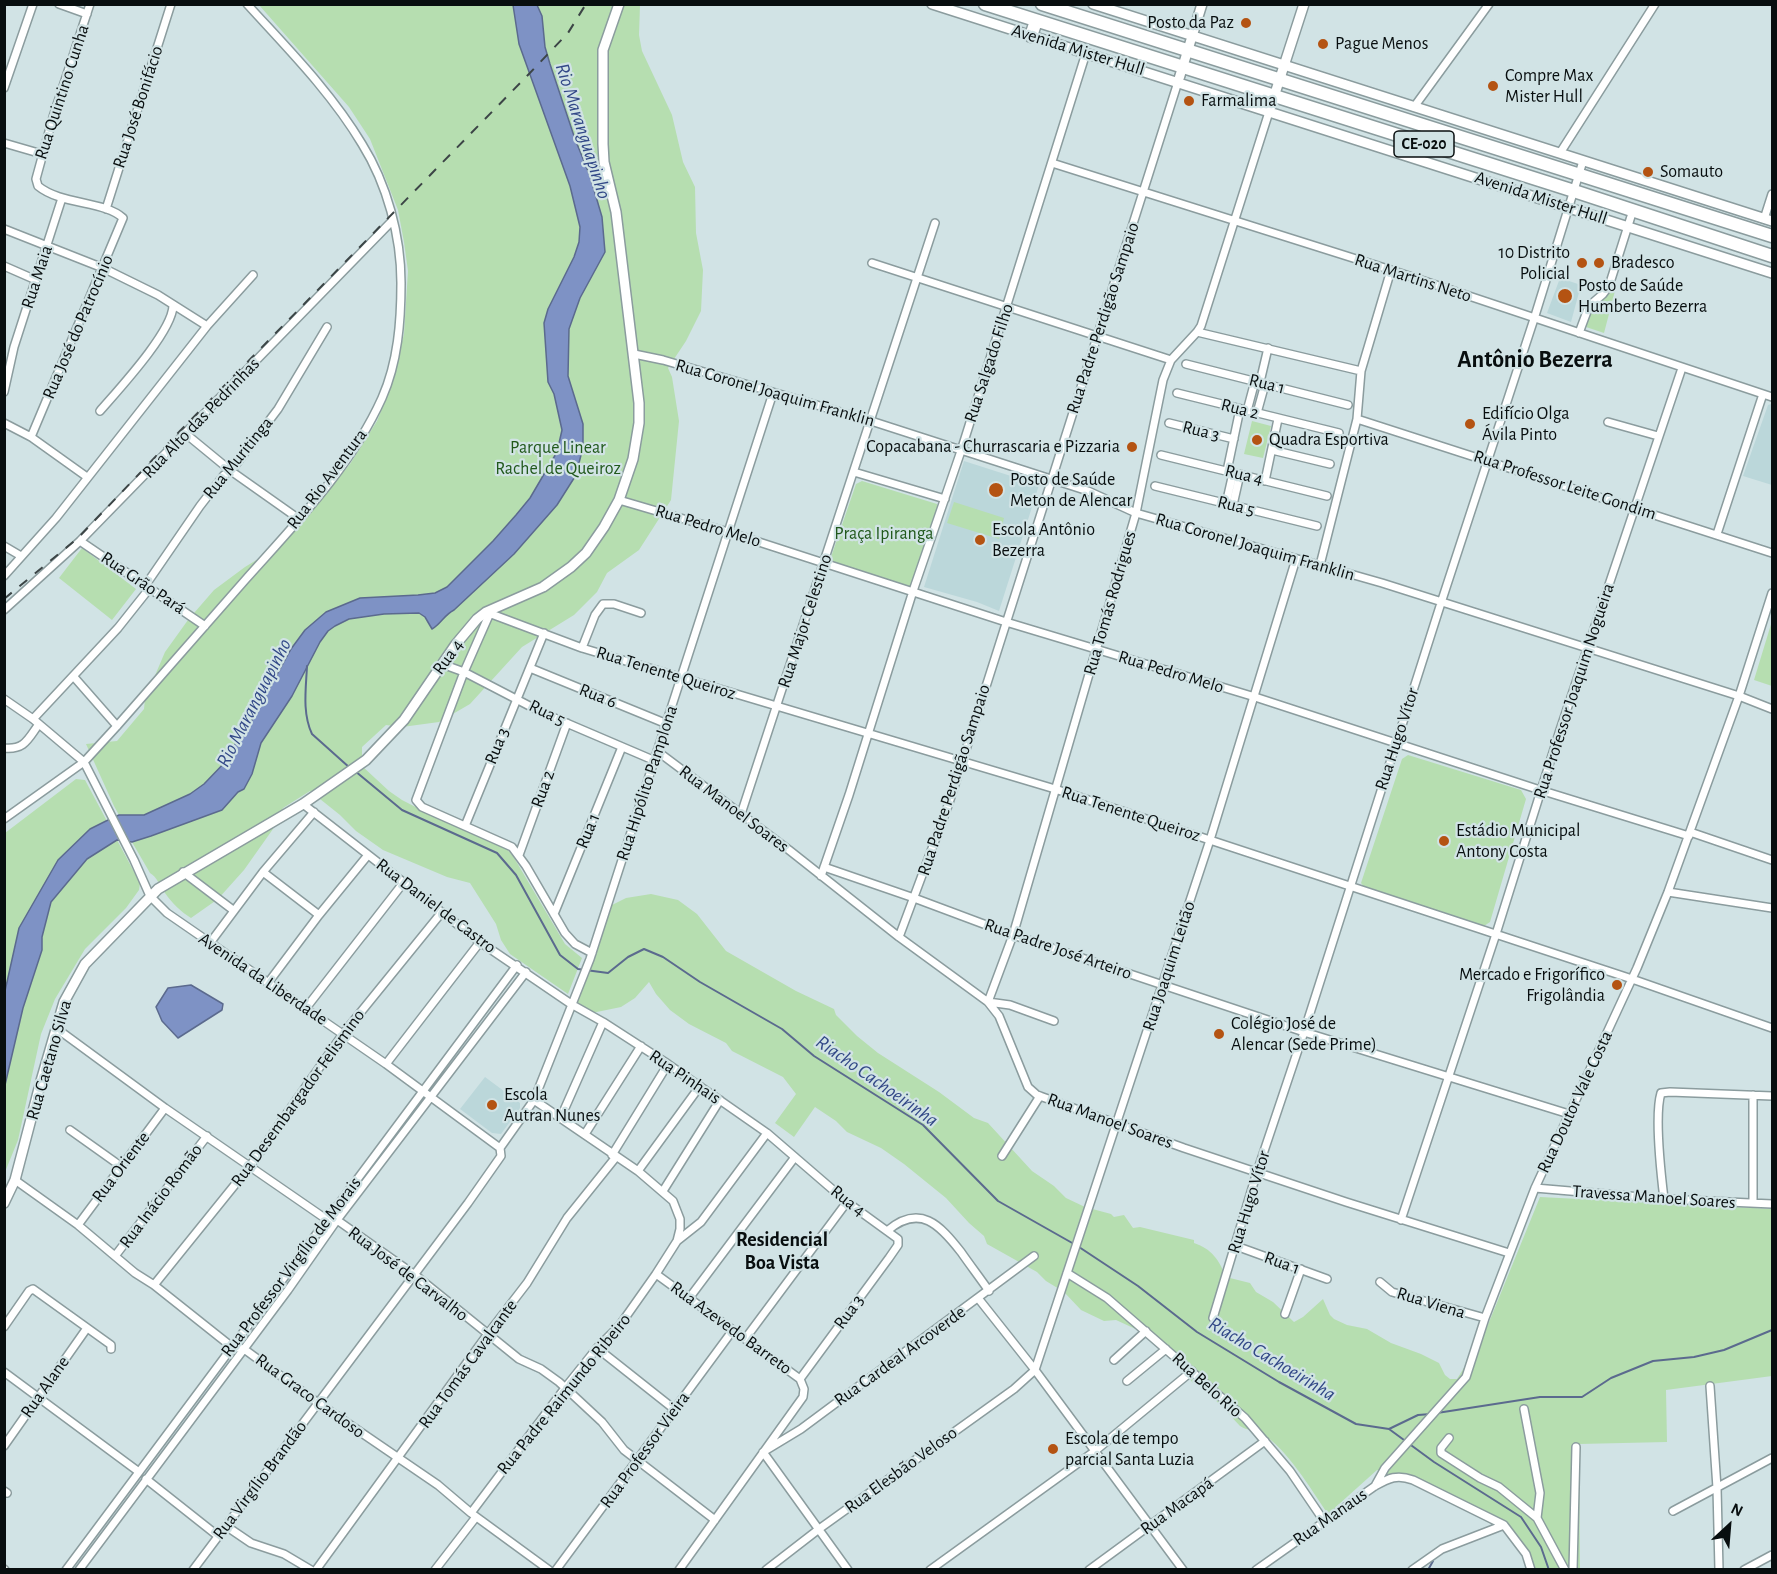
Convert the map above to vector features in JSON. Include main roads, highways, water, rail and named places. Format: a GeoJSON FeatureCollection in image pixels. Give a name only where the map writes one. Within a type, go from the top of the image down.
{"type":"FeatureCollection","features":[{"type":"Feature","properties":{"kind":"highway","name":"Avenida Mister Hull"},"geometry":{"type":"LineString","coordinates":[[985,4],[1773,256]]}},
{"type":"Feature","properties":{"kind":"highway","name":"Avenida Mister Hull"},"geometry":{"type":"LineString","coordinates":[[1042,4],[1773,236]]}},
{"type":"Feature","properties":{"kind":"highway"},"geometry":{"type":"LineString","coordinates":[[1031,36],[1036,21]]}},
{"type":"Feature","properties":{"kind":"main road","name":"Rua 4"},"geometry":{"type":"LineString","coordinates":[[150,896],[183,873],[303,804],[366,760],[404,720],[467,631],[488,612],[543,587],[571,567],[596,539],[619,500],[633,459],[639,423],[639,402],[616,212],[604,162],[603,144],[603,50],[619,4]]}},
{"type":"Feature","properties":{"kind":"main road","name":"Avenida Mister Hull"},"geometry":{"type":"LineString","coordinates":[[932,4],[1773,273]]}},
{"type":"Feature","properties":{"kind":"main road"},"geometry":{"type":"LineString","coordinates":[[1093,4],[1768,220]]}},
{"type":"Feature","properties":{"kind":"main road","name":"Rua Padre Perdigão Sampaio"},"geometry":{"type":"LineString","coordinates":[[1178,82],[1202,4]]}},
{"type":"Feature","properties":{"kind":"main road","name":"Rua Tomás Rodrigues"},"geometry":{"type":"LineString","coordinates":[[1269,112],[1304,4]]}},
{"type":"Feature","properties":{"kind":"main road","name":"Rua Caetano Silva"},"geometry":{"type":"LineString","coordinates":[[4,1203],[15,1180],[64,1002],[85,964],[150,896]]}},
{"type":"Feature","properties":{"kind":"water","name":"Rio Maranguapinho"},"geometry":{"type":"Polygon","coordinates":[[[513,5],[537,5],[542,16],[545,47],[550,64],[590,176],[602,217],[605,252],[580,298],[569,329],[568,376],[583,424],[583,447],[576,475],[557,505],[514,554],[432,629],[425,617],[419,613],[384,614],[349,619],[328,631],[292,696],[261,743],[252,774],[244,789],[238,792],[222,810],[132,842],[117,840],[87,859],[51,902],[42,937],[42,950],[23,1008],[5,1085],[5,991],[19,928],[58,860],[90,829],[119,815],[144,815],[190,794],[204,784],[229,758],[239,735],[252,720],[291,649],[305,630],[326,612],[360,598],[435,593],[447,587],[493,541],[530,498],[557,452],[562,430],[554,394],[548,382],[544,323],[548,309],[574,257],[579,242],[580,227],[570,186],[519,44],[513,5]]]}},
{"type":"Feature","properties":{"kind":"water"},"geometry":{"type":"Polygon","coordinates":[[[191,985],[223,1004],[222,1010],[178,1038],[162,1021],[156,1007],[168,988],[191,985]]]}},
{"type":"Feature","properties":{"kind":"waterway","name":"Riacho Cachoeirinha"},"geometry":{"type":"LineString","coordinates":[[307,666],[306,709],[312,734],[350,768]]}},
{"type":"Feature","properties":{"kind":"waterway","name":"Riacho Cachoeirinha"},"geometry":{"type":"LineString","coordinates":[[355,771],[402,810],[497,853],[516,875],[560,955],[578,969],[608,973],[628,957],[644,949],[663,957],[700,982],[782,1029],[814,1056],[923,1125],[998,1201],[1074,1244]]}},
{"type":"Feature","properties":{"kind":"waterway","name":"Riacho Cachoeirinha"},"geometry":{"type":"LineString","coordinates":[[1079,1247],[1138,1286],[1197,1332],[1279,1382],[1356,1424],[1389,1429],[1418,1415],[1431,1414]]}},
{"type":"Feature","properties":{"kind":"waterway","name":"Riacho Cachoeirinha"},"geometry":{"type":"LineString","coordinates":[[1437,1413],[1540,1397],[1582,1397],[1611,1378],[1653,1361],[1694,1357],[1724,1350],[1772,1330]]}},
{"type":"Feature","properties":{"kind":"waterway"},"geometry":{"type":"LineString","coordinates":[[1389,1429],[1434,1462],[1521,1517],[1541,1547],[1549,1570]]}},
{"type":"Feature","properties":{"kind":"waterway"},"geometry":{"type":"LineString","coordinates":[[1428,1570],[1433,1561]]}},
{"type":"Feature","properties":{"kind":"railway"},"geometry":{"type":"LineString","coordinates":[[4,599],[78,538],[568,33],[586,4]]}},
{"type":"Feature","properties":{"kind":"place","name":"Posto da Paz"},"geometry":{"type":"Point","coordinates":[1246,23]}},
{"type":"Feature","properties":{"kind":"place","name":"Pague Menos"},"geometry":{"type":"Point","coordinates":[1323,44]}},
{"type":"Feature","properties":{"kind":"place","name":"Compre Max Mister Hull"},"geometry":{"type":"Point","coordinates":[1493,86]}},
{"type":"Feature","properties":{"kind":"place","name":"Farmalima"},"geometry":{"type":"Point","coordinates":[1189,101]}},
{"type":"Feature","properties":{"kind":"place","name":"Somauto"},"geometry":{"type":"Point","coordinates":[1648,172]}},
{"type":"Feature","properties":{"kind":"place","name":"10 Distrito Policial"},"geometry":{"type":"Point","coordinates":[1582,263]}},
{"type":"Feature","properties":{"kind":"place","name":"Bradesco"},"geometry":{"type":"Point","coordinates":[1599,263]}},
{"type":"Feature","properties":{"kind":"place","name":"Posto de Saúde Humberto Bezerra"},"geometry":{"type":"Point","coordinates":[1565,296]}},
{"type":"Feature","properties":{"kind":"place","name":"Edifício Olga Ávila Pinto"},"geometry":{"type":"Point","coordinates":[1470,424]}},
{"type":"Feature","properties":{"kind":"place","name":"Quadra Esportiva"},"geometry":{"type":"Point","coordinates":[1257,440]}},
{"type":"Feature","properties":{"kind":"place","name":"Copacabana - Churrascaria e Pizzaria"},"geometry":{"type":"Point","coordinates":[1132,447]}},
{"type":"Feature","properties":{"kind":"place","name":"Posto de Saúde Meton de Alencar"},"geometry":{"type":"Point","coordinates":[996,490]}},
{"type":"Feature","properties":{"kind":"place","name":"Escola Antônio Bezerra"},"geometry":{"type":"Point","coordinates":[980,540]}},
{"type":"Feature","properties":{"kind":"place","name":"Estádio Municipal Antony Costa"},"geometry":{"type":"Point","coordinates":[1444,841]}},
{"type":"Feature","properties":{"kind":"place","name":"Mercado e Frigorífico Frigolândia"},"geometry":{"type":"Point","coordinates":[1617,985]}},
{"type":"Feature","properties":{"kind":"place","name":"Colégio José de Alencar (Sede Prime)"},"geometry":{"type":"Point","coordinates":[1219,1034]}},
{"type":"Feature","properties":{"kind":"place","name":"Escola Autran Nunes"},"geometry":{"type":"Point","coordinates":[492,1105]}},
{"type":"Feature","properties":{"kind":"place","name":"Escola de tempo parcial Santa Luzia"},"geometry":{"type":"Point","coordinates":[1053,1449]}},
{"type":"Feature","properties":{"kind":"district","name":"Antônio Bezerra"},"geometry":{"type":"Point","coordinates":[1535,360]}},
{"type":"Feature","properties":{"kind":"district","name":"Residencial Boa Vista"},"geometry":{"type":"Point","coordinates":[782,1252]}},
{"type":"Feature","properties":{"kind":"park label","name":"Parque Linear Rachel de Queiroz"},"geometry":{"type":"Point","coordinates":[558,458]}},
{"type":"Feature","properties":{"kind":"park label","name":"Praça Ipiranga"},"geometry":{"type":"Point","coordinates":[884,534]}}]}
